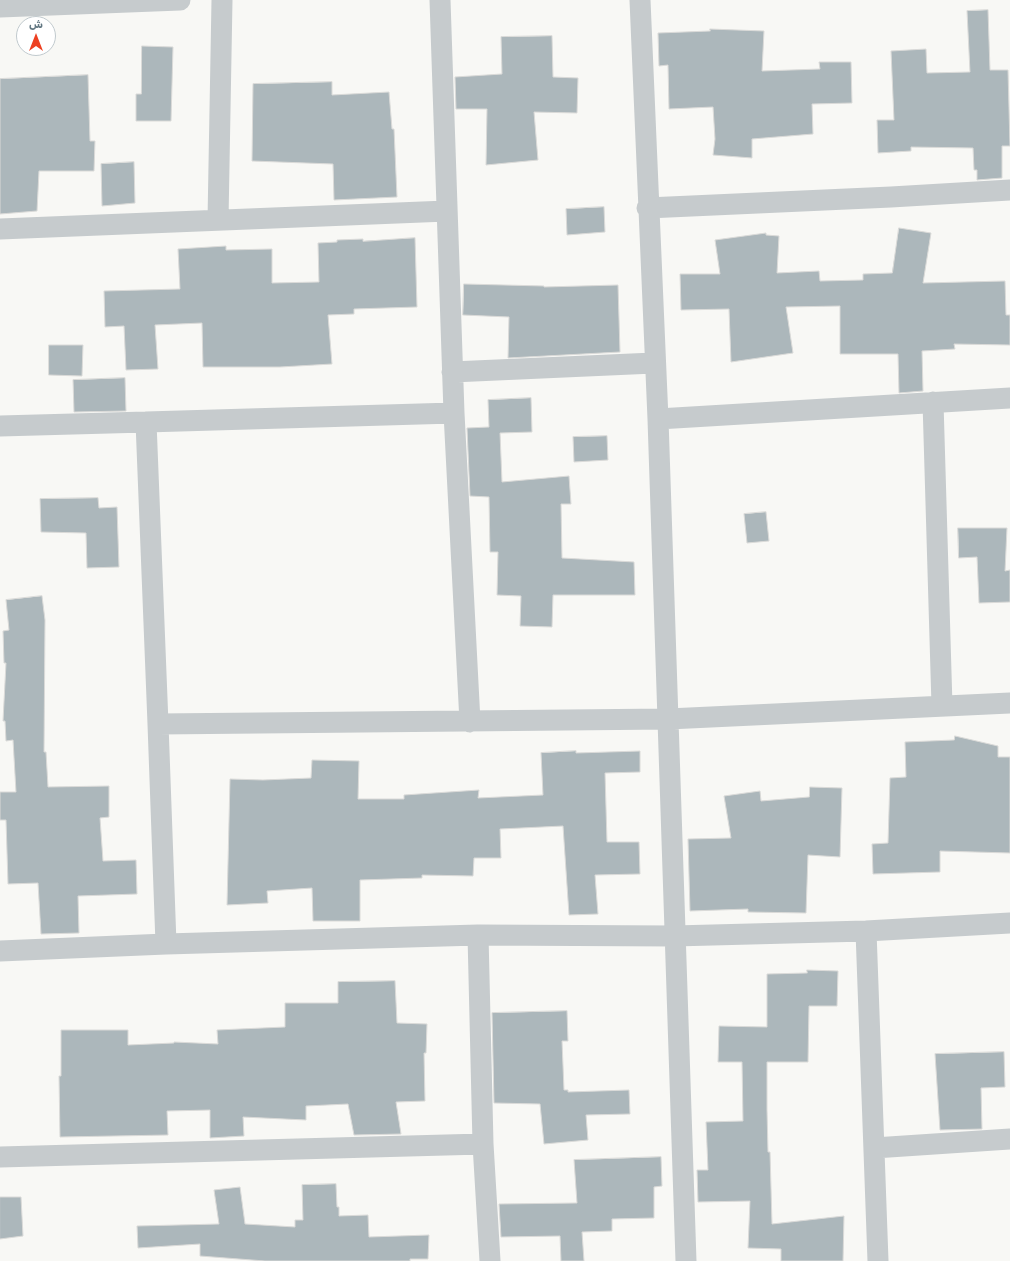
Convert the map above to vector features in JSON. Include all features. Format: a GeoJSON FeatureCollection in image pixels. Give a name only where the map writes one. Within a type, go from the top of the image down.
{"type":"FeatureCollection","features":[{"type":"Feature","properties":{"kind":"street"},"geometry":{"type":"LineString","coordinates":[[0,7],[129,0],[180,0]]}},
{"type":"Feature","properties":{"kind":"street"},"geometry":{"type":"LineString","coordinates":[[218,220],[222,0]]}},
{"type":"Feature","properties":{"kind":"street"},"geometry":{"type":"LineString","coordinates":[[440,0],[452,372],[470,722]]}},
{"type":"Feature","properties":{"kind":"street"},"geometry":{"type":"LineString","coordinates":[[640,0],[647,208],[658,419],[686,1261]]}},
{"type":"Feature","properties":{"kind":"street"},"geometry":{"type":"LineString","coordinates":[[647,208],[1010,190]]}},
{"type":"Feature","properties":{"kind":"street"},"geometry":{"type":"LineString","coordinates":[[0,229],[447,211]]}},
{"type":"Feature","properties":{"kind":"street"},"geometry":{"type":"LineString","coordinates":[[452,372],[654,364]]}},
{"type":"Feature","properties":{"kind":"street"},"geometry":{"type":"LineString","coordinates":[[658,419],[1010,398]]}},
{"type":"Feature","properties":{"kind":"street"},"geometry":{"type":"LineString","coordinates":[[933,402],[942,706]]}},
{"type":"Feature","properties":{"kind":"street"},"geometry":{"type":"LineString","coordinates":[[0,426],[454,413]]}},
{"type":"Feature","properties":{"kind":"street"},"geometry":{"type":"LineString","coordinates":[[146,422],[166,944]]}},
{"type":"Feature","properties":{"kind":"street"},"geometry":{"type":"LineString","coordinates":[[158,724],[668,719],[1010,703]]}},
{"type":"Feature","properties":{"kind":"street"},"geometry":{"type":"LineString","coordinates":[[0,951],[166,944],[478,935],[674,936],[866,931],[1010,923]]}},
{"type":"Feature","properties":{"kind":"street"},"geometry":{"type":"LineString","coordinates":[[866,931],[878,1261]]}},
{"type":"Feature","properties":{"kind":"street"},"geometry":{"type":"LineString","coordinates":[[478,935],[483,1144],[490,1261]]}},
{"type":"Feature","properties":{"kind":"street"},"geometry":{"type":"LineString","coordinates":[[874,1148],[1010,1140]]}},
{"type":"Feature","properties":{"kind":"street"},"geometry":{"type":"LineString","coordinates":[[0,1157],[483,1144]]}},
{"type":"Feature","properties":{"kind":"building"},"geometry":{"type":"Polygon","coordinates":[[[988,10],[990,70],[1008,70],[1010,146],[1002,146],[1002,178],[977,180],[977,170],[974,170],[973,148],[911,147],[911,151],[878,153],[877,120],[894,120],[891,51],[926,49],[927,73],[970,72],[967,11],[988,10]]]}},
{"type":"Feature","properties":{"kind":"building"},"geometry":{"type":"Polygon","coordinates":[[[710,29],[764,31],[762,71],[820,69],[819,62],[851,62],[852,103],[812,104],[813,134],[752,139],[752,158],[713,155],[715,139],[713,107],[669,109],[668,65],[659,66],[658,33],[710,31],[710,29]]]}},
{"type":"Feature","properties":{"kind":"building"},"geometry":{"type":"Polygon","coordinates":[[[552,36],[553,77],[578,78],[577,113],[534,112],[538,160],[486,165],[487,109],[456,109],[455,77],[502,74],[501,37],[552,36]]]}},
{"type":"Feature","properties":{"kind":"building"},"geometry":{"type":"Polygon","coordinates":[[[142,46],[173,47],[171,121],[136,121],[136,94],[141,94],[142,46]]]}},
{"type":"Feature","properties":{"kind":"building"},"geometry":{"type":"Polygon","coordinates":[[[88,75],[90,141],[95,141],[94,171],[39,171],[37,211],[0,214],[0,79],[88,75]]]}},
{"type":"Feature","properties":{"kind":"building"},"geometry":{"type":"Polygon","coordinates":[[[332,82],[332,95],[389,92],[392,129],[394,129],[397,197],[334,200],[333,164],[252,161],[253,84],[332,82]]]}},
{"type":"Feature","properties":{"kind":"building"},"geometry":{"type":"Polygon","coordinates":[[[134,162],[135,203],[102,206],[101,164],[134,162]]]}},
{"type":"Feature","properties":{"kind":"building"},"geometry":{"type":"Polygon","coordinates":[[[604,207],[605,232],[567,235],[566,209],[604,207]]]}},
{"type":"Feature","properties":{"kind":"building"},"geometry":{"type":"Polygon","coordinates":[[[899,228],[931,233],[923,283],[1005,281],[1006,315],[1010,315],[1010,345],[954,344],[955,349],[922,351],[923,391],[899,393],[898,354],[840,354],[840,306],[786,307],[793,353],[731,362],[729,309],[681,310],[680,274],[720,274],[715,240],[766,233],[766,235],[779,236],[777,273],[819,271],[820,281],[863,280],[863,274],[892,273],[899,228]]]}},
{"type":"Feature","properties":{"kind":"building"},"geometry":{"type":"Polygon","coordinates":[[[415,238],[417,307],[354,309],[354,314],[328,315],[332,364],[280,367],[203,367],[202,323],[155,325],[158,369],[126,370],[124,326],[105,327],[104,291],[180,289],[178,249],[226,246],[226,250],[272,249],[272,283],[319,282],[318,243],[337,242],[337,240],[363,239],[363,241],[415,238]]]}},
{"type":"Feature","properties":{"kind":"building"},"geometry":{"type":"Polygon","coordinates":[[[464,284],[544,287],[618,285],[620,352],[508,358],[509,317],[463,315],[464,284]]]}},
{"type":"Feature","properties":{"kind":"building"},"geometry":{"type":"Polygon","coordinates":[[[49,345],[83,345],[82,376],[49,375],[49,345]]]}},
{"type":"Feature","properties":{"kind":"building"},"geometry":{"type":"Polygon","coordinates":[[[125,378],[126,411],[74,412],[73,380],[125,378]]]}},
{"type":"Feature","properties":{"kind":"building"},"geometry":{"type":"Polygon","coordinates":[[[531,398],[532,432],[500,433],[502,482],[569,476],[571,504],[561,504],[562,558],[634,562],[635,595],[553,595],[552,627],[520,626],[521,596],[497,595],[498,552],[490,552],[489,497],[470,496],[467,428],[489,427],[488,400],[531,398]]]}},
{"type":"Feature","properties":{"kind":"building"},"geometry":{"type":"Polygon","coordinates":[[[607,436],[608,460],[574,462],[573,437],[607,436]]]}},
{"type":"Feature","properties":{"kind":"building"},"geometry":{"type":"Polygon","coordinates":[[[98,498],[99,508],[117,507],[119,567],[87,568],[86,533],[41,532],[40,499],[98,498]]]}},
{"type":"Feature","properties":{"kind":"building"},"geometry":{"type":"Polygon","coordinates":[[[766,512],[769,541],[747,543],[744,514],[766,512]]]}},
{"type":"Feature","properties":{"kind":"building"},"geometry":{"type":"Polygon","coordinates":[[[958,528],[1007,528],[1005,571],[1010,570],[1010,602],[979,603],[977,557],[959,558],[958,528]]]}},
{"type":"Feature","properties":{"kind":"building"},"geometry":{"type":"Polygon","coordinates":[[[42,596],[45,620],[44,752],[46,752],[48,787],[109,786],[109,817],[100,818],[103,861],[136,860],[137,894],[78,896],[79,933],[41,934],[38,883],[8,884],[6,820],[0,820],[0,792],[16,792],[13,740],[6,741],[5,721],[3,721],[6,663],[4,663],[3,631],[9,630],[6,600],[42,596]]]}},
{"type":"Feature","properties":{"kind":"building"},"geometry":{"type":"Polygon","coordinates":[[[955,736],[998,746],[998,757],[1010,757],[1010,853],[940,851],[940,872],[873,874],[872,844],[888,843],[890,778],[906,777],[905,742],[954,740],[955,736]]]}},
{"type":"Feature","properties":{"kind":"building"},"geometry":{"type":"Polygon","coordinates":[[[576,751],[576,753],[640,751],[640,772],[605,773],[607,842],[639,842],[640,874],[595,875],[598,914],[569,915],[563,826],[500,829],[501,858],[474,858],[473,876],[422,875],[422,878],[360,880],[360,921],[313,921],[312,888],[267,891],[268,903],[227,905],[230,779],[263,780],[311,778],[312,760],[359,761],[358,799],[404,799],[404,795],[479,790],[478,798],[543,795],[541,753],[576,751]]]}},
{"type":"Feature","properties":{"kind":"building"},"geometry":{"type":"Polygon","coordinates":[[[810,787],[842,788],[840,857],[808,855],[806,913],[748,912],[748,909],[690,911],[688,839],[731,838],[724,796],[760,791],[761,801],[809,797],[810,787]]]}},
{"type":"Feature","properties":{"kind":"building"},"geometry":{"type":"Polygon","coordinates":[[[807,970],[838,971],[837,1006],[809,1006],[808,1062],[767,1062],[768,1152],[770,1152],[772,1224],[844,1216],[843,1261],[781,1261],[781,1249],[748,1248],[750,1201],[698,1202],[697,1170],[708,1170],[706,1122],[743,1121],[742,1062],[718,1062],[719,1026],[767,1027],[767,974],[807,973],[807,970]]]}},
{"type":"Feature","properties":{"kind":"building"},"geometry":{"type":"Polygon","coordinates":[[[395,981],[397,1023],[427,1024],[426,1053],[424,1053],[425,1101],[396,1102],[401,1134],[354,1135],[348,1104],[306,1106],[306,1120],[243,1117],[244,1136],[210,1138],[210,1110],[167,1111],[168,1135],[60,1137],[59,1076],[61,1076],[61,1030],[128,1030],[128,1045],[174,1042],[218,1044],[217,1030],[285,1027],[285,1003],[338,1003],[338,982],[395,981]]]}},
{"type":"Feature","properties":{"kind":"building"},"geometry":{"type":"Polygon","coordinates":[[[567,1011],[568,1041],[562,1041],[564,1090],[568,1090],[568,1092],[629,1090],[630,1114],[586,1115],[588,1140],[544,1144],[540,1104],[494,1103],[492,1013],[567,1011]]]}},
{"type":"Feature","properties":{"kind":"building"},"geometry":{"type":"Polygon","coordinates":[[[1004,1052],[1005,1087],[981,1088],[982,1129],[940,1130],[935,1054],[1004,1052]]]}},
{"type":"Feature","properties":{"kind":"building"},"geometry":{"type":"Polygon","coordinates":[[[661,1157],[662,1186],[654,1187],[654,1218],[612,1219],[612,1231],[582,1232],[584,1261],[561,1261],[560,1236],[501,1237],[499,1204],[577,1203],[574,1160],[661,1157]]]}},
{"type":"Feature","properties":{"kind":"building"},"geometry":{"type":"Polygon","coordinates":[[[336,1184],[339,1216],[368,1215],[369,1237],[429,1235],[428,1259],[410,1259],[410,1261],[265,1261],[200,1256],[200,1244],[138,1248],[137,1226],[219,1224],[214,1190],[240,1187],[245,1224],[295,1227],[295,1220],[303,1220],[302,1185],[336,1184]]]}},
{"type":"Feature","properties":{"kind":"building"},"geometry":{"type":"Polygon","coordinates":[[[0,1197],[21,1197],[23,1236],[0,1239],[0,1197]]]}}]}
